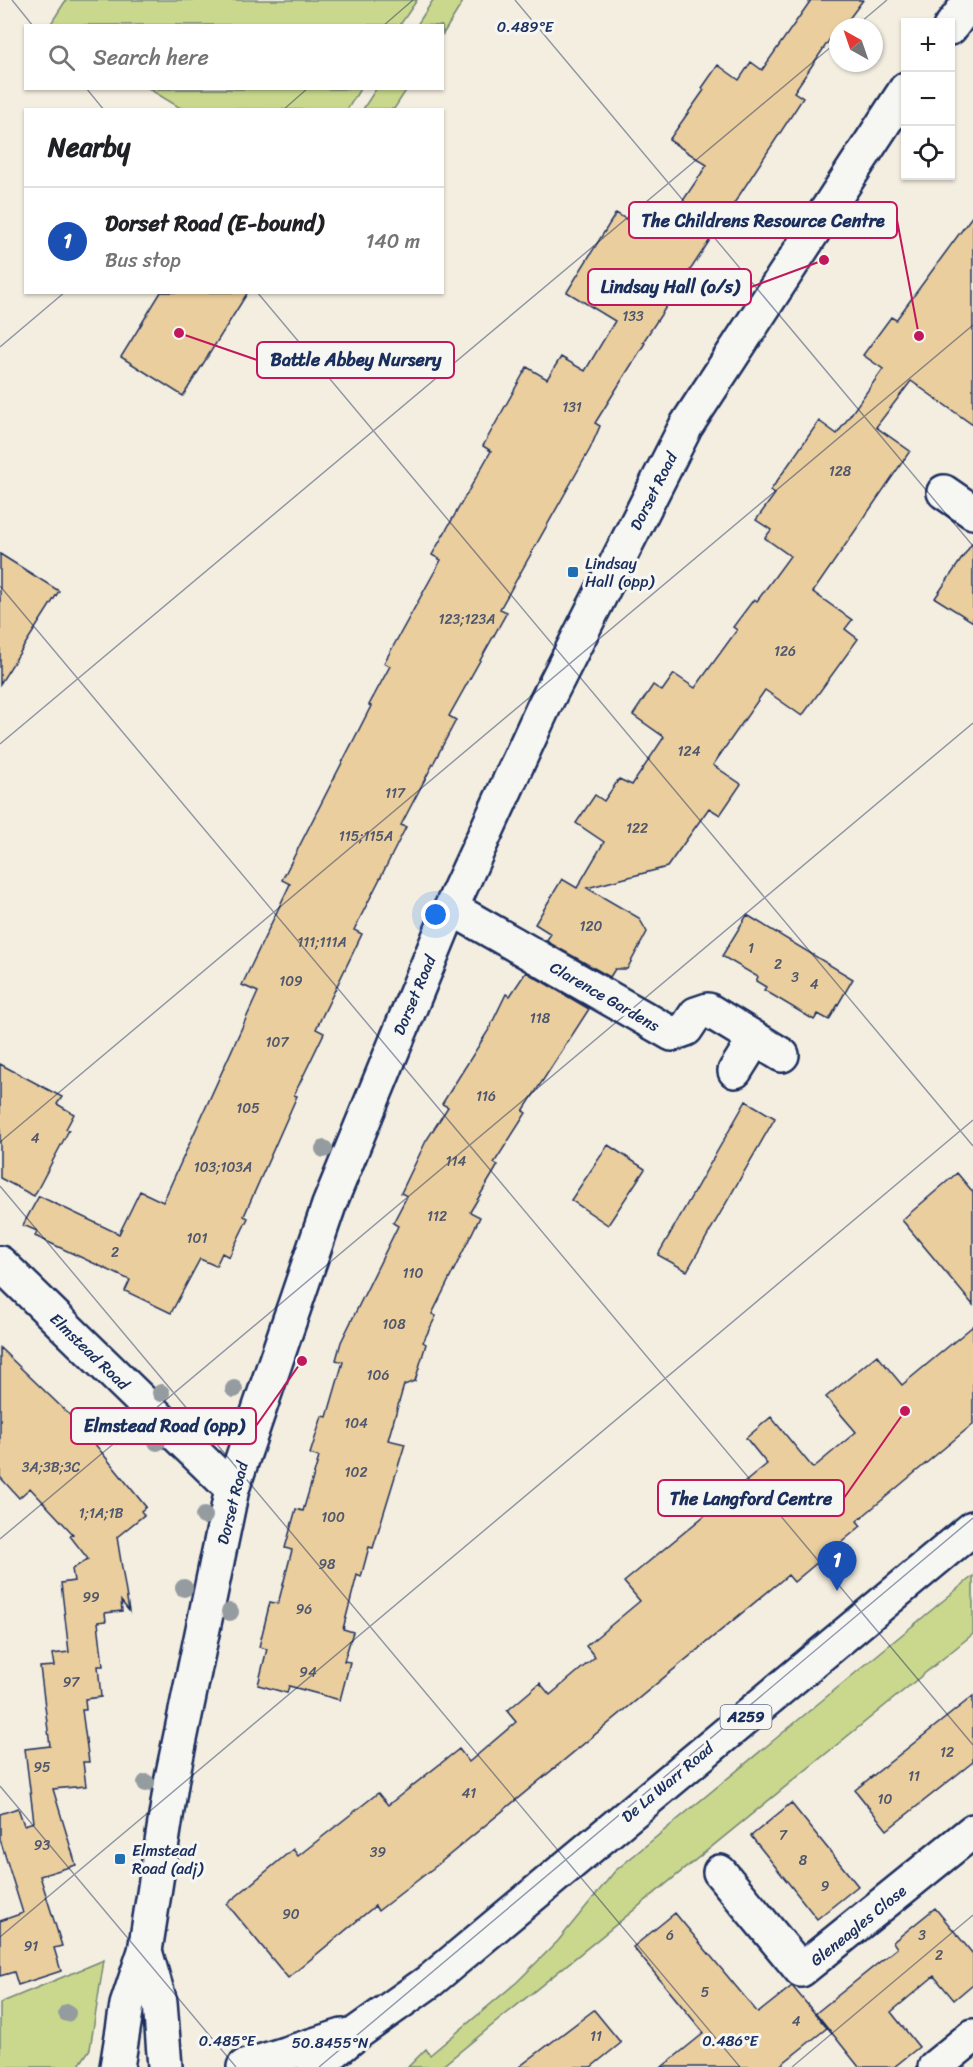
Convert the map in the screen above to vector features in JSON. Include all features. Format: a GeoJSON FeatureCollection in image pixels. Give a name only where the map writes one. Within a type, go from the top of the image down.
{"type":"FeatureCollection","features":[{"type":"Feature","properties":{"kind":"main road"},"geometry":{"type":"LineString","coordinates":[[955,22],[971,0]]}},
{"type":"Feature","properties":{"kind":"main road","name":"Dorset Road"},"geometry":{"type":"LineString","coordinates":[[117,2067],[127,2004],[145,1951],[172,1778],[232,1489],[329,1205],[451,908],[544,706],[686,426],[901,97]]}},
{"type":"Feature","properties":{"kind":"main road"},"geometry":{"type":"LineString","coordinates":[[944,492],[973,512]]}},
{"type":"Feature","properties":{"kind":"main road","name":"Clarence Gardens"},"geometry":{"type":"LineString","coordinates":[[451,908],[672,1034],[686,1029],[696,1014],[708,1010],[769,1047],[735,1071]]}},
{"type":"Feature","properties":{"kind":"main road","name":"Elmstead Road"},"geometry":{"type":"LineString","coordinates":[[0,1263],[232,1489]]}},
{"type":"Feature","properties":{"kind":"main road","name":"De La Warr Road"},"geometry":{"type":"LineString","coordinates":[[315,2067],[358,2032],[431,1980],[973,1528]]}},
{"type":"Feature","properties":{"kind":"main road","name":"Gleneagles Close"},"geometry":{"type":"LineString","coordinates":[[720,1872],[801,1970],[968,1846]]}},
{"type":"Feature","properties":{"kind":"main road","name":"Dorset Road"},"geometry":{"type":"LineString","coordinates":[[145,1951],[160,2002],[165,2067]]}},
{"type":"Feature","properties":{"kind":"main road","name":"De La Warr Road"},"geometry":{"type":"LineString","coordinates":[[244,2067],[358,2032]]}},
{"type":"Feature","properties":{"kind":"main road"},"geometry":{"type":"LineString","coordinates":[[936,2067],[973,2036]]}},
{"type":"Feature","properties":{"kind":"green space"},"geometry":{"type":"Polygon","coordinates":[[[66,0],[417,0],[401,24],[51,24],[66,0]]]}},
{"type":"Feature","properties":{"kind":"green space"},"geometry":{"type":"Polygon","coordinates":[[[433,0],[464,0],[444,32],[444,24],[418,24],[433,0]]]}},
{"type":"Feature","properties":{"kind":"green space"},"geometry":{"type":"Polygon","coordinates":[[[151,90],[359,90],[348,108],[180,108],[151,90]]]}},
{"type":"Feature","properties":{"kind":"green space"},"geometry":{"type":"Polygon","coordinates":[[[375,90],[406,90],[395,108],[364,108],[375,90]]]}},
{"type":"Feature","properties":{"kind":"green space"},"geometry":{"type":"Polygon","coordinates":[[[973,1576],[973,1634],[441,2067],[408,2067],[426,2049],[430,2055],[517,1982],[558,1941],[615,1871],[973,1576]]]}},
{"type":"Feature","properties":{"kind":"green space"},"geometry":{"type":"Polygon","coordinates":[[[104,1960],[90,2049],[78,2067],[0,2067],[0,2003],[104,1960]]]}},
{"type":"Feature","properties":{"kind":"building"},"geometry":{"type":"Polygon","coordinates":[[[811,0],[863,0],[850,18],[829,18],[829,40],[794,92],[803,98],[643,342],[645,343],[595,423],[600,426],[590,449],[500,609],[507,612],[449,716],[456,720],[401,825],[406,827],[354,930],[362,934],[316,1029],[324,1033],[294,1095],[297,1096],[244,1216],[248,1218],[229,1257],[222,1253],[216,1266],[200,1259],[171,1313],[125,1291],[130,1280],[35,1236],[37,1231],[23,1225],[39,1196],[119,1234],[140,1191],[163,1202],[258,992],[242,985],[290,884],[282,880],[390,666],[384,663],[441,560],[432,555],[491,451],[483,446],[527,367],[547,379],[561,357],[585,371],[615,321],[567,292],[616,213],[642,229],[655,211],[670,220],[707,165],[669,140],[704,90],[702,88],[718,65],[739,80],[751,62],[762,70],[811,0]]]}},
{"type":"Feature","properties":{"kind":"building"},"geometry":{"type":"Polygon","coordinates":[[[973,215],[973,425],[911,381],[876,427],[910,451],[813,592],[852,620],[845,629],[858,639],[802,716],[765,690],[713,765],[741,784],[720,815],[709,808],[667,867],[587,888],[639,918],[647,932],[627,969],[615,969],[610,977],[546,941],[551,934],[535,924],[562,879],[577,888],[604,842],[576,823],[595,795],[604,801],[619,779],[632,785],[664,737],[633,715],[653,685],[662,691],[674,674],[695,688],[737,630],[733,627],[754,599],[757,601],[790,556],[765,538],[771,530],[756,520],[775,494],[770,491],[819,421],[837,434],[883,369],[863,355],[891,317],[896,320],[973,215]]]}},
{"type":"Feature","properties":{"kind":"building"},"geometry":{"type":"Polygon","coordinates":[[[160,294],[247,294],[183,396],[121,357],[160,294]]]}},
{"type":"Feature","properties":{"kind":"building"},"geometry":{"type":"Polygon","coordinates":[[[973,542],[973,622],[935,598],[973,542]]]}},
{"type":"Feature","properties":{"kind":"building"},"geometry":{"type":"Polygon","coordinates":[[[0,554],[59,591],[0,684],[0,554]]]}},
{"type":"Feature","properties":{"kind":"building"},"geometry":{"type":"Polygon","coordinates":[[[747,915],[853,979],[829,1020],[818,1014],[814,1020],[764,990],[766,987],[756,981],[758,977],[722,956],[747,915]]]}},
{"type":"Feature","properties":{"kind":"building"},"geometry":{"type":"Polygon","coordinates":[[[526,972],[589,1009],[523,1111],[526,1113],[494,1163],[498,1165],[470,1212],[480,1217],[432,1314],[436,1316],[423,1342],[426,1344],[415,1381],[404,1385],[388,1440],[405,1444],[373,1548],[369,1547],[361,1577],[357,1575],[343,1629],[353,1632],[344,1661],[350,1662],[340,1700],[289,1686],[287,1693],[258,1685],[267,1649],[259,1647],[270,1602],[278,1604],[292,1550],[285,1548],[296,1509],[303,1511],[319,1457],[310,1454],[322,1416],[327,1417],[343,1362],[336,1360],[341,1342],[398,1226],[393,1223],[407,1196],[401,1193],[426,1141],[448,1107],[442,1104],[488,1031],[506,994],[510,996],[526,972]]]}},
{"type":"Feature","properties":{"kind":"building"},"geometry":{"type":"Polygon","coordinates":[[[0,1064],[62,1097],[57,1104],[74,1114],[66,1129],[69,1130],[34,1196],[0,1178],[0,1064]]]}},
{"type":"Feature","properties":{"kind":"building"},"geometry":{"type":"Polygon","coordinates":[[[746,1101],[775,1118],[687,1271],[658,1255],[746,1101]]]}},
{"type":"Feature","properties":{"kind":"building"},"geometry":{"type":"Polygon","coordinates":[[[608,1145],[645,1169],[608,1225],[571,1200],[608,1145]]]}},
{"type":"Feature","properties":{"kind":"building"},"geometry":{"type":"Polygon","coordinates":[[[957,1173],[973,1192],[973,1305],[902,1220],[957,1173]]]}},
{"type":"Feature","properties":{"kind":"building"},"geometry":{"type":"Polygon","coordinates":[[[973,1326],[973,1424],[857,1521],[861,1526],[794,1582],[788,1575],[436,1866],[378,1911],[375,1906],[288,1978],[227,1904],[293,1849],[298,1856],[378,1793],[388,1805],[459,1749],[469,1762],[516,1722],[507,1711],[540,1683],[550,1695],[595,1657],[586,1646],[640,1601],[624,1582],[767,1464],[746,1438],[771,1417],[813,1468],[856,1432],[826,1397],[877,1355],[902,1385],[973,1326]]]}},
{"type":"Feature","properties":{"kind":"building"},"geometry":{"type":"Polygon","coordinates":[[[0,1348],[77,1422],[146,1507],[141,1511],[144,1515],[117,1537],[129,1611],[121,1601],[122,1611],[105,1613],[106,1621],[98,1622],[103,1666],[98,1666],[101,1697],[85,1699],[86,1710],[82,1710],[89,1762],[83,1762],[86,1786],[53,1789],[76,1865],[40,1876],[62,1946],[54,1948],[61,1971],[18,1985],[14,1972],[0,1976],[0,1921],[23,1913],[0,1839],[0,1814],[18,1808],[24,1825],[34,1822],[25,1749],[50,1746],[40,1667],[54,1666],[52,1654],[69,1652],[61,1583],[74,1581],[72,1569],[88,1559],[70,1536],[73,1534],[30,1488],[19,1498],[0,1477],[0,1348]]]}},
{"type":"Feature","properties":{"kind":"building"},"geometry":{"type":"Polygon","coordinates":[[[973,1696],[973,1762],[887,1830],[855,1790],[973,1696]]]}},
{"type":"Feature","properties":{"kind":"building"},"geometry":{"type":"Polygon","coordinates":[[[791,1803],[858,1886],[817,1919],[751,1836],[791,1803]]]}},
{"type":"Feature","properties":{"kind":"building"},"geometry":{"type":"Polygon","coordinates":[[[935,1908],[973,1954],[973,1984],[954,2000],[934,1976],[891,2012],[919,2047],[894,2067],[859,2067],[816,2013],[897,1948],[893,1942],[935,1908]]]}},
{"type":"Feature","properties":{"kind":"building"},"geometry":{"type":"Polygon","coordinates":[[[675,1913],[758,2013],[792,1986],[827,2028],[778,2067],[662,2067],[704,2033],[633,1947],[675,1913]]]}},
{"type":"Feature","properties":{"kind":"building"},"geometry":{"type":"Polygon","coordinates":[[[594,2010],[621,2043],[591,2067],[519,2067],[594,2010]]]}},
{"type":"Feature","properties":{"kind":"place","name":"Lindsay Hall (o/s)"},"geometry":{"type":"Point","coordinates":[824,260]}},
{"type":"Feature","properties":{"kind":"place","name":"Battle Abbey Nursery"},"geometry":{"type":"Point","coordinates":[179,333]}},
{"type":"Feature","properties":{"kind":"place","name":"The Childrens Resource Centre"},"geometry":{"type":"Point","coordinates":[919,336]}},
{"type":"Feature","properties":{"kind":"place","name":"Lindsay Hall (opp)"},"geometry":{"type":"Point","coordinates":[573,572]}},
{"type":"Feature","properties":{"kind":"place","name":"Elmstead Road (opp)"},"geometry":{"type":"Point","coordinates":[302,1361]}},
{"type":"Feature","properties":{"kind":"place","name":"The Langford Centre"},"geometry":{"type":"Point","coordinates":[905,1411]}},
{"type":"Feature","properties":{"kind":"place","name":"Dorset Road (E-bound)"},"geometry":{"type":"Point","coordinates":[837,1591]}},
{"type":"Feature","properties":{"kind":"place","name":"Elmstead Road (adj)"},"geometry":{"type":"Point","coordinates":[120,1859]}}]}
